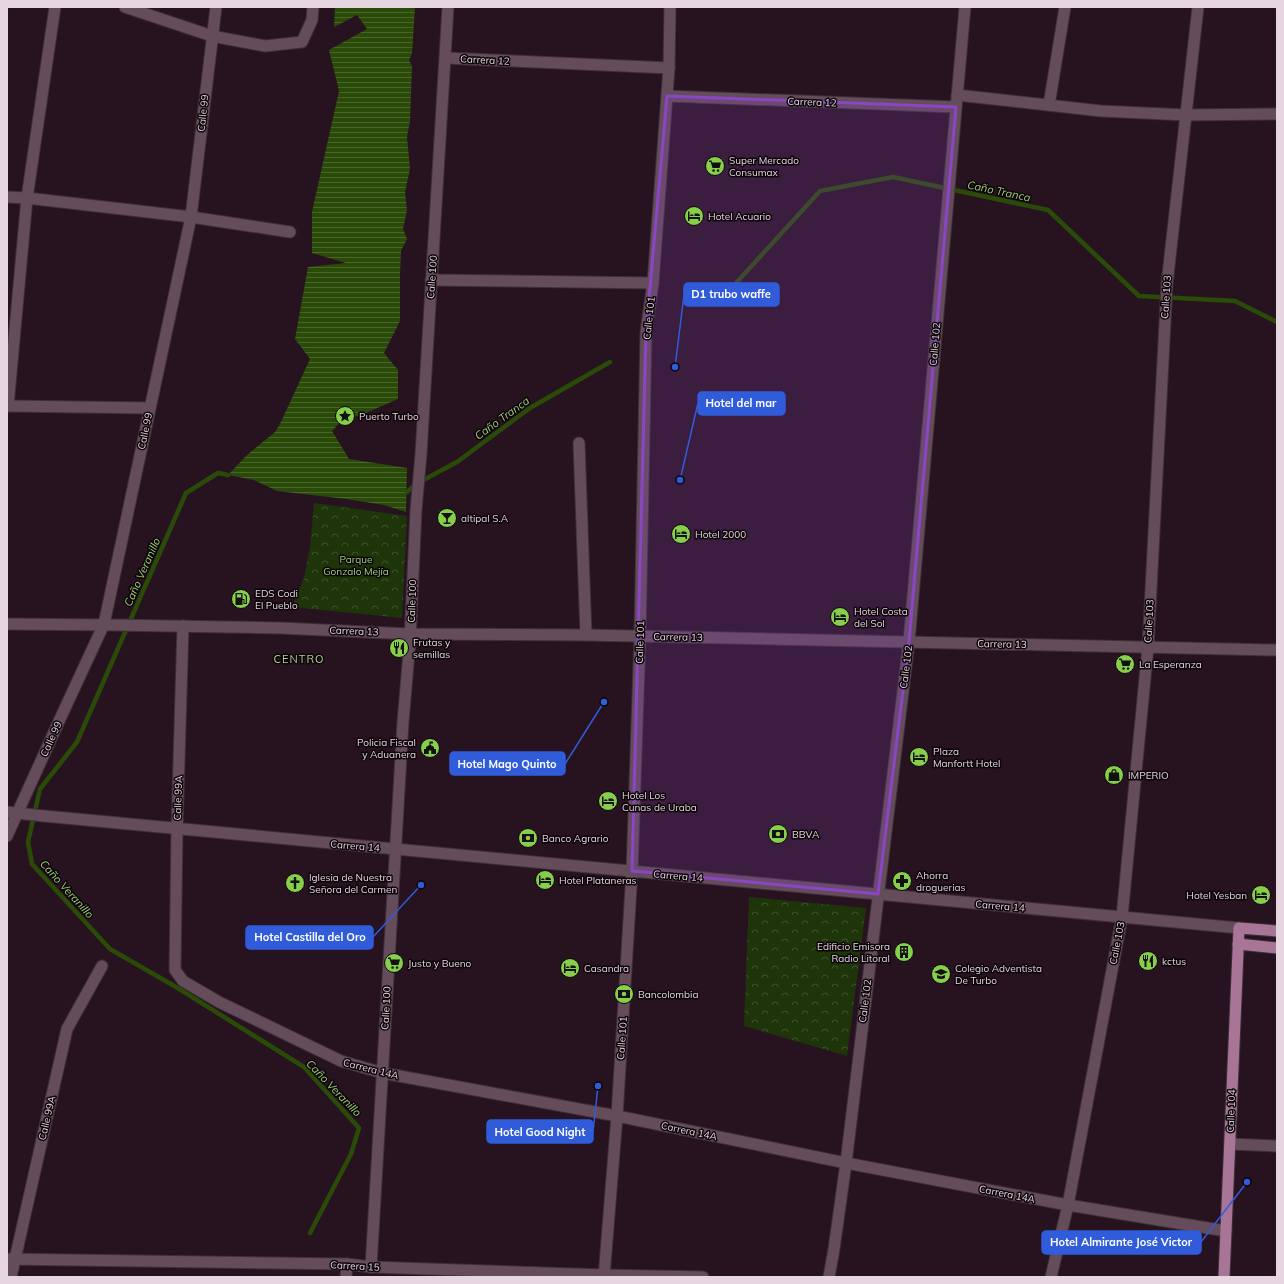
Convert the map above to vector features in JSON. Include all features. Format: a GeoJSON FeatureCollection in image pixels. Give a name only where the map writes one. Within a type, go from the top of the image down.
{"type":"FeatureCollection","features":[{"type":"Feature","properties":{"kind":"main road","name":"Carrera 14"},"geometry":{"type":"LineString","coordinates":[[1238,928],[1277,931]]}},
{"type":"Feature","properties":{"kind":"main road","name":"Calle 104"},"geometry":{"type":"LineString","coordinates":[[1224,1277],[1238,928]]}},
{"type":"Feature","properties":{"kind":"main road"},"geometry":{"type":"LineString","coordinates":[[1238,944],[1277,948]]}},
{"type":"Feature","properties":{"kind":"street"},"geometry":{"type":"LineString","coordinates":[[55,7],[28,198],[7,406],[150,408]]}},
{"type":"Feature","properties":{"kind":"street"},"geometry":{"type":"LineString","coordinates":[[125,7],[212,36],[265,46],[302,42],[312,20],[314,7]]}},
{"type":"Feature","properties":{"kind":"street","name":"Calle 99"},"geometry":{"type":"LineString","coordinates":[[7,836],[17,812],[109,624],[150,408],[191,217],[216,7]]}},
{"type":"Feature","properties":{"kind":"street","name":"Calle 100"},"geometry":{"type":"LineString","coordinates":[[371,1266],[403,722],[410,634],[416,510],[421,454],[448,7]]}},
{"type":"Feature","properties":{"kind":"street","name":"Calle 101"},"geometry":{"type":"LineString","coordinates":[[604,1276],[617,1116],[632,871],[640,636],[646,332],[653,283],[667,96],[670,7]]}},
{"type":"Feature","properties":{"kind":"street","name":"Calle 102"},"geometry":{"type":"LineString","coordinates":[[829,1277],[846,1163],[909,642],[965,7]]}},
{"type":"Feature","properties":{"kind":"street"},"geometry":{"type":"LineString","coordinates":[[1049,105],[1065,7]]}},
{"type":"Feature","properties":{"kind":"street","name":"Calle 103"},"geometry":{"type":"LineString","coordinates":[[1051,1277],[1068,1206],[1122,917],[1148,647],[1167,284],[1198,7]]}},
{"type":"Feature","properties":{"kind":"street","name":"Carrera 12"},"geometry":{"type":"LineString","coordinates":[[446,58],[669,68]]}},
{"type":"Feature","properties":{"kind":"street"},"geometry":{"type":"LineString","coordinates":[[957,95],[1101,110],[1186,115],[1277,114]]}},
{"type":"Feature","properties":{"kind":"street","name":"Carrera 12"},"geometry":{"type":"LineString","coordinates":[[667,96],[956,107]]}},
{"type":"Feature","properties":{"kind":"street"},"geometry":{"type":"LineString","coordinates":[[7,197],[28,198],[191,217],[290,232]]}},
{"type":"Feature","properties":{"kind":"street"},"geometry":{"type":"LineString","coordinates":[[431,280],[653,283]]}},
{"type":"Feature","properties":{"kind":"street"},"geometry":{"type":"LineString","coordinates":[[579,442],[586,635]]}},
{"type":"Feature","properties":{"kind":"street","name":"Carrera 13"},"geometry":{"type":"LineString","coordinates":[[7,624],[109,624],[280,628],[410,634],[586,635],[1277,650]]}},
{"type":"Feature","properties":{"kind":"street","name":"Calle 99A"},"geometry":{"type":"LineString","coordinates":[[175,970],[177,829],[183,626]]}},
{"type":"Feature","properties":{"kind":"street","name":"Carrera 14"},"geometry":{"type":"LineString","coordinates":[[17,812],[177,829],[1238,928]]}},
{"type":"Feature","properties":{"kind":"street","name":"Calle 99A"},"geometry":{"type":"LineString","coordinates":[[12,1277],[11,1259],[67,1029],[102,966]]}},
{"type":"Feature","properties":{"kind":"street","name":"Carrera 14A"},"geometry":{"type":"LineString","coordinates":[[175,970],[183,981],[226,1005],[341,1061],[383,1073],[617,1116],[846,1163],[1068,1206],[1226,1231]]}},
{"type":"Feature","properties":{"kind":"street"},"geometry":{"type":"LineString","coordinates":[[1230,1144],[1277,1146]]}},
{"type":"Feature","properties":{"kind":"street","name":"Carrera 15"},"geometry":{"type":"LineString","coordinates":[[11,1259],[347,1264],[371,1266],[405,1272],[703,1277]]}},
{"type":"Feature","properties":{"kind":"street"},"geometry":{"type":"LineString","coordinates":[[346,1277],[347,1264]]}},
{"type":"Feature","properties":{"kind":"highlighted area"},"geometry":{"type":"Polygon","coordinates":[[[667,96],[956,107],[909,642],[878,894],[632,871],[646,332],[667,96]]]}},
{"type":"Feature","properties":{"kind":"green space","name":"Parque Gonzalo Mejía"},"geometry":{"type":"Polygon","coordinates":[[[314,503],[407,516],[402,618],[292,607],[304,578],[310,548],[314,503]]]}},
{"type":"Feature","properties":{"kind":"green space"},"geometry":{"type":"Polygon","coordinates":[[[749,897],[866,908],[847,1056],[744,1026],[749,897]]]}},
{"type":"Feature","properties":{"kind":"shaded area"},"geometry":{"type":"Polygon","coordinates":[[[335,7],[415,7],[412,53],[409,60],[412,66],[410,121],[407,137],[410,169],[405,192],[407,210],[403,229],[407,239],[401,251],[400,321],[384,353],[398,370],[398,399],[359,416],[345,417],[332,431],[349,459],[407,468],[406,512],[384,505],[277,491],[254,480],[228,475],[247,455],[275,432],[310,359],[295,339],[308,267],[346,263],[312,253],[312,212],[339,91],[329,50],[367,29],[357,15],[334,27],[335,7]]]}},
{"type":"Feature","properties":{"kind":"waterway","name":"Caño Tranca"},"geometry":{"type":"LineString","coordinates":[[726,294],[820,191],[893,177],[1048,210],[1139,296],[1235,301],[1277,322]]}},
{"type":"Feature","properties":{"kind":"waterway","name":"Caño Tranca"},"geometry":{"type":"LineString","coordinates":[[407,492],[416,484],[457,462],[530,408],[610,362]]}},
{"type":"Feature","properties":{"kind":"waterway","name":"Caño Veranillo"},"geometry":{"type":"LineString","coordinates":[[228,475],[218,473],[186,493],[77,742],[40,789],[28,842],[32,864],[110,949],[176,987],[304,1067],[359,1128],[351,1154],[310,1233]]}},
{"type":"Feature","properties":{"kind":"place","name":"Super Mercado Consumax"},"geometry":{"type":"Point","coordinates":[715,166]}},
{"type":"Feature","properties":{"kind":"place","name":"Hotel Acuario"},"geometry":{"type":"Point","coordinates":[694,216]}},
{"type":"Feature","properties":{"kind":"place","name":"D1 trubo waffe"},"geometry":{"type":"Point","coordinates":[675,367]}},
{"type":"Feature","properties":{"kind":"place","name":"Puerto Turbo"},"geometry":{"type":"Point","coordinates":[345,416]}},
{"type":"Feature","properties":{"kind":"place","name":"Hotel del mar"},"geometry":{"type":"Point","coordinates":[680,480]}},
{"type":"Feature","properties":{"kind":"place","name":"altipal S.A"},"geometry":{"type":"Point","coordinates":[447,518]}},
{"type":"Feature","properties":{"kind":"place","name":"Hotel 2000"},"geometry":{"type":"Point","coordinates":[681,534]}},
{"type":"Feature","properties":{"kind":"place","name":"EDS Codi El Pueblo"},"geometry":{"type":"Point","coordinates":[241,599]}},
{"type":"Feature","properties":{"kind":"place","name":"Hotel Costa del Sol"},"geometry":{"type":"Point","coordinates":[840,617]}},
{"type":"Feature","properties":{"kind":"place","name":"Frutas y semillas"},"geometry":{"type":"Point","coordinates":[399,648]}},
{"type":"Feature","properties":{"kind":"place","name":"La Esperanza"},"geometry":{"type":"Point","coordinates":[1125,664]}},
{"type":"Feature","properties":{"kind":"place","name":"Hotel Mago Quinto"},"geometry":{"type":"Point","coordinates":[604,702]}},
{"type":"Feature","properties":{"kind":"place","name":"Policia Fiscal y Aduanera"},"geometry":{"type":"Point","coordinates":[430,748]}},
{"type":"Feature","properties":{"kind":"place","name":"Plaza Manfortt Hotel"},"geometry":{"type":"Point","coordinates":[919,757]}},
{"type":"Feature","properties":{"kind":"place","name":"IMPERIO"},"geometry":{"type":"Point","coordinates":[1114,775]}},
{"type":"Feature","properties":{"kind":"place","name":"Hotel Los Cunas de Uraba"},"geometry":{"type":"Point","coordinates":[608,801]}},
{"type":"Feature","properties":{"kind":"place","name":"BBVA"},"geometry":{"type":"Point","coordinates":[778,834]}},
{"type":"Feature","properties":{"kind":"place","name":"Banco Agrario"},"geometry":{"type":"Point","coordinates":[528,838]}},
{"type":"Feature","properties":{"kind":"place","name":"Hotel Plataneras"},"geometry":{"type":"Point","coordinates":[545,880]}},
{"type":"Feature","properties":{"kind":"place","name":"Ahorra droguerias"},"geometry":{"type":"Point","coordinates":[902,881]}},
{"type":"Feature","properties":{"kind":"place","name":"Iglesia de Nuestra Señora del Carmen"},"geometry":{"type":"Point","coordinates":[295,883]}},
{"type":"Feature","properties":{"kind":"place","name":"Hotel Castilla del Oro"},"geometry":{"type":"Point","coordinates":[421,885]}},
{"type":"Feature","properties":{"kind":"place","name":"Hotel Yesban"},"geometry":{"type":"Point","coordinates":[1261,895]}},
{"type":"Feature","properties":{"kind":"place","name":"Edificio Emisora Radio Litoral"},"geometry":{"type":"Point","coordinates":[904,952]}},
{"type":"Feature","properties":{"kind":"place","name":"kctus"},"geometry":{"type":"Point","coordinates":[1148,961]}},
{"type":"Feature","properties":{"kind":"place","name":"Justo y Bueno"},"geometry":{"type":"Point","coordinates":[394,963]}},
{"type":"Feature","properties":{"kind":"place","name":"Casandra"},"geometry":{"type":"Point","coordinates":[570,968]}},
{"type":"Feature","properties":{"kind":"place","name":"Colegio Adventista De Turbo"},"geometry":{"type":"Point","coordinates":[941,974]}},
{"type":"Feature","properties":{"kind":"place","name":"Bancolombia"},"geometry":{"type":"Point","coordinates":[624,994]}},
{"type":"Feature","properties":{"kind":"place","name":"Hotel Good Night"},"geometry":{"type":"Point","coordinates":[598,1086]}},
{"type":"Feature","properties":{"kind":"place","name":"Hotel Almirante José Victor"},"geometry":{"type":"Point","coordinates":[1247,1182]}},
{"type":"Feature","properties":{"kind":"district","name":"CENTRO"},"geometry":{"type":"Point","coordinates":[299,659]}}]}
